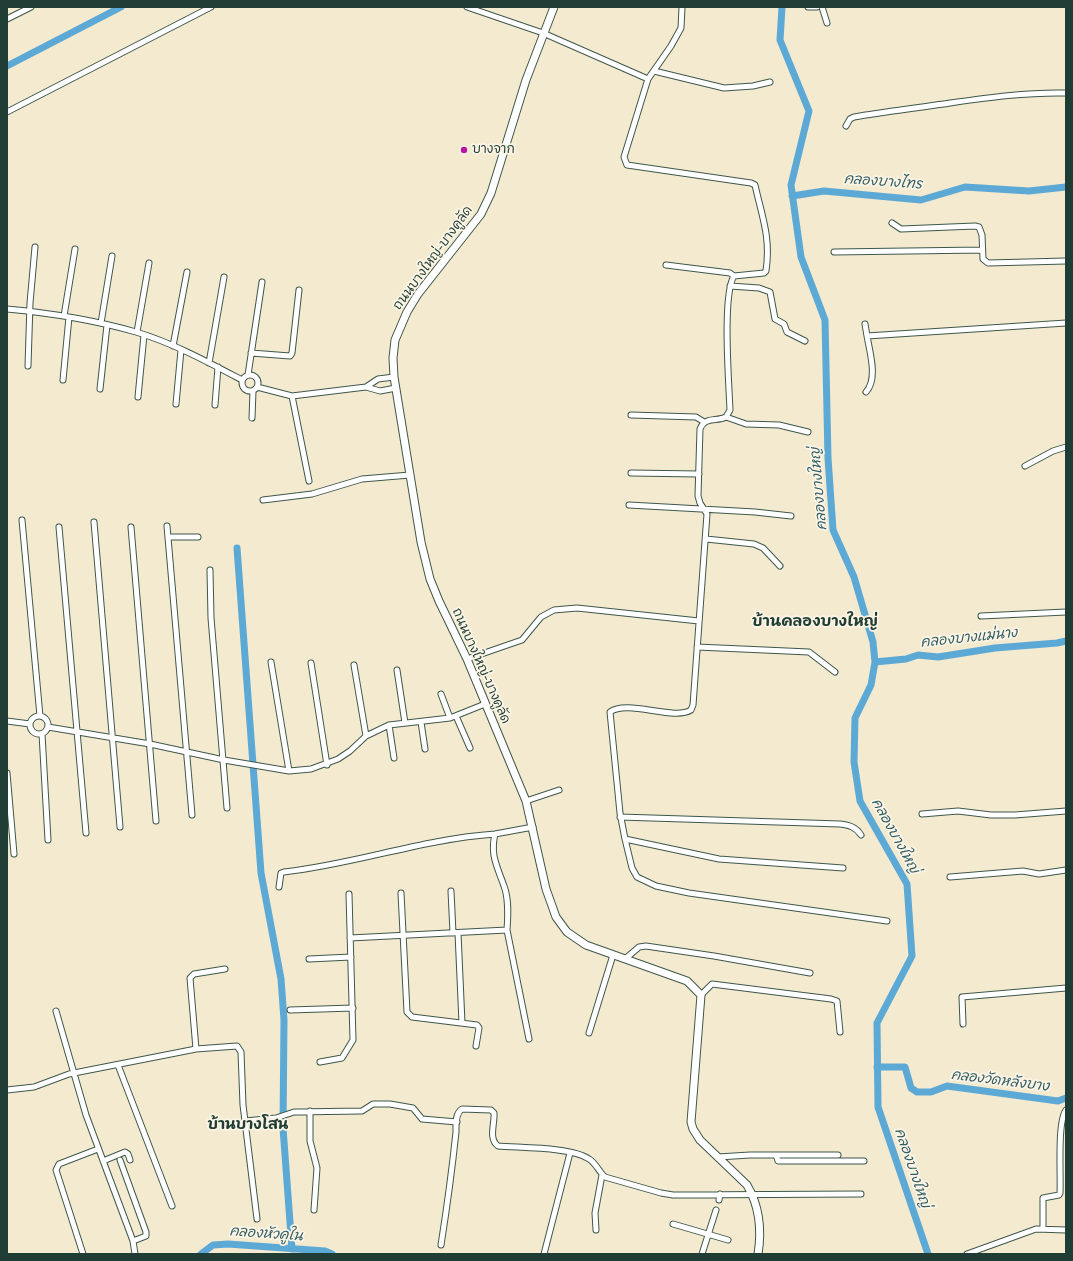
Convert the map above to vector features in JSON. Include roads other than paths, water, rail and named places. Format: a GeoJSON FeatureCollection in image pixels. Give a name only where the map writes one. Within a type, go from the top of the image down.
{"type":"FeatureCollection","features":[{"type":"Feature","properties":{"kind":"street"},"geometry":{"type":"LineString","coordinates":[[7,19],[31,7]]}},
{"type":"Feature","properties":{"kind":"street"},"geometry":{"type":"LineString","coordinates":[[7,112],[211,7]]}},
{"type":"Feature","properties":{"kind":"street"},"geometry":{"type":"LineString","coordinates":[[467,7],[543,33],[648,79]]}},
{"type":"Feature","properties":{"kind":"street","name":"ถนนบางใหญ่-บางคูลัด"},"geometry":{"type":"LineString","coordinates":[[554,7],[526,80],[491,192],[481,214],[418,294],[407,312],[396,340],[393,358],[394,377],[421,542],[430,579],[467,660],[526,801],[546,889],[556,918],[571,936],[586,944],[687,981],[701,995]]}},
{"type":"Feature","properties":{"kind":"street"},"geometry":{"type":"LineString","coordinates":[[666,265],[730,273],[734,276],[760,274],[766,271],[768,252],[767,228],[755,185],[751,183],[627,165],[624,157],[648,79],[681,28],[682,7]]}},
{"type":"Feature","properties":{"kind":"street"},"geometry":{"type":"LineString","coordinates":[[808,7],[817,7]]}},
{"type":"Feature","properties":{"kind":"street"},"geometry":{"type":"LineString","coordinates":[[822,7],[827,23]]}},
{"type":"Feature","properties":{"kind":"street"},"geometry":{"type":"LineString","coordinates":[[654,71],[724,88],[753,86],[770,82]]}},
{"type":"Feature","properties":{"kind":"street"},"geometry":{"type":"LineString","coordinates":[[846,126],[850,119],[854,117],[889,111],[993,97],[1044,93],[1066,93]]}},
{"type":"Feature","properties":{"kind":"street"},"geometry":{"type":"LineString","coordinates":[[892,223],[902,229],[975,226],[981,230],[983,259],[988,263],[1066,261]]}},
{"type":"Feature","properties":{"kind":"street"},"geometry":{"type":"LineString","coordinates":[[28,366],[35,247]]}},
{"type":"Feature","properties":{"kind":"street"},"geometry":{"type":"LineString","coordinates":[[63,380],[66,316],[75,249]]}},
{"type":"Feature","properties":{"kind":"street"},"geometry":{"type":"LineString","coordinates":[[834,252],[982,250]]}},
{"type":"Feature","properties":{"kind":"street"},"geometry":{"type":"LineString","coordinates":[[101,323],[112,256]]}},
{"type":"Feature","properties":{"kind":"street"},"geometry":{"type":"LineString","coordinates":[[137,332],[149,263]]}},
{"type":"Feature","properties":{"kind":"street"},"geometry":{"type":"LineString","coordinates":[[173,346],[187,272]]}},
{"type":"Feature","properties":{"kind":"street"},"geometry":{"type":"LineString","coordinates":[[726,417],[730,410],[727,326],[730,286],[734,276]]}},
{"type":"Feature","properties":{"kind":"street"},"geometry":{"type":"LineString","coordinates":[[209,363],[224,277]]}},
{"type":"Feature","properties":{"kind":"street"},"geometry":{"type":"LineString","coordinates":[[242,380],[248,374],[262,282]]}},
{"type":"Feature","properties":{"kind":"street"},"geometry":{"type":"LineString","coordinates":[[730,286],[759,288],[770,292],[775,319],[784,324],[787,332],[805,341]]}},
{"type":"Feature","properties":{"kind":"street"},"geometry":{"type":"LineString","coordinates":[[251,353],[290,356],[292,353],[299,290]]}},
{"type":"Feature","properties":{"kind":"street"},"geometry":{"type":"LineString","coordinates":[[7,309],[66,316],[137,332],[173,346],[218,367],[242,380],[244,389],[255,389],[292,396],[366,387],[380,391],[396,388]]}},
{"type":"Feature","properties":{"kind":"street"},"geometry":{"type":"LineString","coordinates":[[868,336],[1066,323]]}},
{"type":"Feature","properties":{"kind":"street"},"geometry":{"type":"LineString","coordinates":[[865,324],[868,336],[872,376],[872,386],[866,392]]}},
{"type":"Feature","properties":{"kind":"street"},"geometry":{"type":"LineString","coordinates":[[100,390],[107,325]]}},
{"type":"Feature","properties":{"kind":"street"},"geometry":{"type":"LineString","coordinates":[[138,397],[144,335]]}},
{"type":"Feature","properties":{"kind":"street"},"geometry":{"type":"LineString","coordinates":[[176,404],[181,350]]}},
{"type":"Feature","properties":{"kind":"street"},"geometry":{"type":"LineString","coordinates":[[214,405],[218,367]]}},
{"type":"Feature","properties":{"kind":"street"},"geometry":{"type":"LineString","coordinates":[[248,374],[253,375],[258,379],[255,389],[252,418]]}},
{"type":"Feature","properties":{"kind":"street"},"geometry":{"type":"LineString","coordinates":[[366,387],[378,379],[394,377]]}},
{"type":"Feature","properties":{"kind":"street"},"geometry":{"type":"LineString","coordinates":[[292,396],[309,481]]}},
{"type":"Feature","properties":{"kind":"street"},"geometry":{"type":"LineString","coordinates":[[631,415],[696,417],[704,422],[726,417],[746,424],[779,425],[808,432]]}},
{"type":"Feature","properties":{"kind":"street"},"geometry":{"type":"LineString","coordinates":[[704,422],[700,429],[698,496],[700,503],[707,514],[706,540],[693,706],[691,710],[683,713],[616,709],[610,712],[620,817],[632,868],[637,877],[656,886],[689,893],[887,921]]}},
{"type":"Feature","properties":{"kind":"street"},"geometry":{"type":"LineString","coordinates":[[1025,466],[1054,451],[1066,447]]}},
{"type":"Feature","properties":{"kind":"street"},"geometry":{"type":"LineString","coordinates":[[631,473],[699,474]]}},
{"type":"Feature","properties":{"kind":"street"},"geometry":{"type":"LineString","coordinates":[[263,500],[312,494],[362,479],[410,475]]}},
{"type":"Feature","properties":{"kind":"street"},"geometry":{"type":"LineString","coordinates":[[629,505],[755,512],[791,516]]}},
{"type":"Feature","properties":{"kind":"street"},"geometry":{"type":"LineString","coordinates":[[22,520],[40,716]]}},
{"type":"Feature","properties":{"kind":"street"},"geometry":{"type":"LineString","coordinates":[[94,522],[120,827]]}},
{"type":"Feature","properties":{"kind":"street"},"geometry":{"type":"LineString","coordinates":[[167,526],[192,814]]}},
{"type":"Feature","properties":{"kind":"street"},"geometry":{"type":"LineString","coordinates":[[60,527],[86,833]]}},
{"type":"Feature","properties":{"kind":"street"},"geometry":{"type":"LineString","coordinates":[[131,527],[156,821]]}},
{"type":"Feature","properties":{"kind":"street"},"geometry":{"type":"LineString","coordinates":[[168,537],[198,537]]}},
{"type":"Feature","properties":{"kind":"street"},"geometry":{"type":"LineString","coordinates":[[706,540],[754,544],[763,548],[780,566]]}},
{"type":"Feature","properties":{"kind":"street"},"geometry":{"type":"LineString","coordinates":[[210,570],[211,618],[227,808]]}},
{"type":"Feature","properties":{"kind":"street"},"geometry":{"type":"LineString","coordinates":[[467,660],[522,640],[541,617],[554,610],[577,608],[699,621]]}},
{"type":"Feature","properties":{"kind":"street"},"geometry":{"type":"LineString","coordinates":[[981,616],[1066,612]]}},
{"type":"Feature","properties":{"kind":"street"},"geometry":{"type":"LineString","coordinates":[[697,647],[809,652],[835,672]]}},
{"type":"Feature","properties":{"kind":"street"},"geometry":{"type":"LineString","coordinates":[[271,662],[289,770]]}},
{"type":"Feature","properties":{"kind":"street"},"geometry":{"type":"LineString","coordinates":[[310,663],[327,765]]}},
{"type":"Feature","properties":{"kind":"street"},"geometry":{"type":"LineString","coordinates":[[354,665],[366,736]]}},
{"type":"Feature","properties":{"kind":"street"},"geometry":{"type":"LineString","coordinates":[[397,670],[405,723]]}},
{"type":"Feature","properties":{"kind":"street"},"geometry":{"type":"LineString","coordinates":[[441,694],[450,718]]}},
{"type":"Feature","properties":{"kind":"street"},"geometry":{"type":"LineString","coordinates":[[48,727],[150,744],[247,764],[289,770],[310,770],[327,765],[350,751],[366,736],[389,725],[450,718],[485,704]]}},
{"type":"Feature","properties":{"kind":"street"},"geometry":{"type":"LineString","coordinates":[[30,724],[34,718],[40,716],[47,720],[48,727],[42,734],[48,840]]}},
{"type":"Feature","properties":{"kind":"street"},"geometry":{"type":"LineString","coordinates":[[456,716],[470,748]]}},
{"type":"Feature","properties":{"kind":"street"},"geometry":{"type":"LineString","coordinates":[[7,721],[30,724]]}},
{"type":"Feature","properties":{"kind":"street"},"geometry":{"type":"LineString","coordinates":[[421,722],[425,749]]}},
{"type":"Feature","properties":{"kind":"street"},"geometry":{"type":"LineString","coordinates":[[30,724],[35,733],[42,734]]}},
{"type":"Feature","properties":{"kind":"street"},"geometry":{"type":"LineString","coordinates":[[389,725],[394,758]]}},
{"type":"Feature","properties":{"kind":"street"},"geometry":{"type":"LineString","coordinates":[[7,773],[14,854]]}},
{"type":"Feature","properties":{"kind":"street"},"geometry":{"type":"LineString","coordinates":[[526,801],[559,790]]}},
{"type":"Feature","properties":{"kind":"street"},"geometry":{"type":"LineString","coordinates":[[922,814],[958,812],[1009,815],[1066,811]]}},
{"type":"Feature","properties":{"kind":"street"},"geometry":{"type":"LineString","coordinates":[[620,817],[840,824],[851,826],[859,830],[861,835]]}},
{"type":"Feature","properties":{"kind":"street"},"geometry":{"type":"LineString","coordinates":[[279,887],[281,873],[284,872],[329,865],[466,836],[495,834],[533,827]]}},
{"type":"Feature","properties":{"kind":"street"},"geometry":{"type":"LineString","coordinates":[[495,834],[493,848],[498,875],[506,894],[507,930],[529,1039]]}},
{"type":"Feature","properties":{"kind":"street"},"geometry":{"type":"LineString","coordinates":[[625,839],[719,858],[843,868]]}},
{"type":"Feature","properties":{"kind":"street"},"geometry":{"type":"LineString","coordinates":[[950,877],[1022,871],[1039,874],[1066,870]]}},
{"type":"Feature","properties":{"kind":"street"},"geometry":{"type":"LineString","coordinates":[[451,891],[456,933],[462,1023]]}},
{"type":"Feature","properties":{"kind":"street"},"geometry":{"type":"LineString","coordinates":[[402,893],[408,1014],[412,1017],[479,1026],[476,1046]]}},
{"type":"Feature","properties":{"kind":"street"},"geometry":{"type":"LineString","coordinates":[[320,1062],[342,1058],[352,1043],[353,1008],[349,894]]}},
{"type":"Feature","properties":{"kind":"street"},"geometry":{"type":"LineString","coordinates":[[350,938],[507,930]]}},
{"type":"Feature","properties":{"kind":"street"},"geometry":{"type":"LineString","coordinates":[[625,959],[639,947],[646,946],[714,956],[810,974]]}},
{"type":"Feature","properties":{"kind":"street"},"geometry":{"type":"LineString","coordinates":[[589,1033],[613,955]]}},
{"type":"Feature","properties":{"kind":"street"},"geometry":{"type":"LineString","coordinates":[[309,959],[351,957]]}},
{"type":"Feature","properties":{"kind":"street"},"geometry":{"type":"LineString","coordinates":[[196,1049],[190,978],[194,974],[225,969]]}},
{"type":"Feature","properties":{"kind":"street"},"geometry":{"type":"LineString","coordinates":[[758,1254],[760,1221],[757,1204],[752,1194],[747,1185],[697,1136],[691,1122],[701,995],[712,984],[741,986],[831,999],[837,1002],[839,1008],[840,1032]]}},
{"type":"Feature","properties":{"kind":"street"},"geometry":{"type":"LineString","coordinates":[[963,1024],[962,997],[1066,988]]}},
{"type":"Feature","properties":{"kind":"street"},"geometry":{"type":"LineString","coordinates":[[290,1010],[353,1008]]}},
{"type":"Feature","properties":{"kind":"street"},"geometry":{"type":"LineString","coordinates":[[56,1012],[86,1115],[133,1241],[135,1254]]}},
{"type":"Feature","properties":{"kind":"street"},"geometry":{"type":"LineString","coordinates":[[7,1090],[34,1087],[63,1075],[196,1049],[232,1045],[237,1046],[241,1049],[245,1121],[257,1219]]}},
{"type":"Feature","properties":{"kind":"street"},"geometry":{"type":"LineString","coordinates":[[118,1065],[172,1206]]}},
{"type":"Feature","properties":{"kind":"street"},"geometry":{"type":"LineString","coordinates":[[245,1121],[276,1118],[288,1113],[310,1111],[362,1112],[373,1104],[390,1104],[413,1108],[422,1120],[457,1122]]}},
{"type":"Feature","properties":{"kind":"street"},"geometry":{"type":"LineString","coordinates":[[441,1245],[452,1170],[458,1113],[462,1109],[491,1110],[494,1112],[495,1118],[492,1138],[494,1144],[498,1146],[570,1152],[588,1157],[602,1175],[661,1193],[673,1195],[861,1194]]}},
{"type":"Feature","properties":{"kind":"street"},"geometry":{"type":"LineString","coordinates":[[1043,1229],[1043,1198],[1059,1195],[1060,1193],[1063,1114],[1066,1110]]}},
{"type":"Feature","properties":{"kind":"street"},"geometry":{"type":"LineString","coordinates":[[310,1111],[310,1141],[317,1168],[314,1210]]}},
{"type":"Feature","properties":{"kind":"street"},"geometry":{"type":"LineString","coordinates":[[83,1254],[56,1170],[59,1164],[98,1148]]}},
{"type":"Feature","properties":{"kind":"street"},"geometry":{"type":"LineString","coordinates":[[103,1161],[125,1152],[128,1154],[130,1160]]}},
{"type":"Feature","properties":{"kind":"street"},"geometry":{"type":"LineString","coordinates":[[544,1254],[570,1152]]}},
{"type":"Feature","properties":{"kind":"street"},"geometry":{"type":"LineString","coordinates":[[776,1155],[778,1161],[864,1161]]}},
{"type":"Feature","properties":{"kind":"street"},"geometry":{"type":"LineString","coordinates":[[718,1157],[838,1155]]}},
{"type":"Feature","properties":{"kind":"street"},"geometry":{"type":"LineString","coordinates":[[120,1160],[146,1232],[146,1236],[133,1241]]}},
{"type":"Feature","properties":{"kind":"street"},"geometry":{"type":"LineString","coordinates":[[596,1230],[595,1213],[602,1175]]}},
{"type":"Feature","properties":{"kind":"street"},"geometry":{"type":"LineString","coordinates":[[719,1200],[720,1194]]}},
{"type":"Feature","properties":{"kind":"street"},"geometry":{"type":"LineString","coordinates":[[702,1254],[716,1210]]}},
{"type":"Feature","properties":{"kind":"street"},"geometry":{"type":"LineString","coordinates":[[673,1224],[728,1240]]}},
{"type":"Feature","properties":{"kind":"street"},"geometry":{"type":"LineString","coordinates":[[967,1254],[1025,1232],[1043,1229],[1066,1230]]}},
{"type":"Feature","properties":{"kind":"waterway"},"geometry":{"type":"LineString","coordinates":[[7,66],[121,7]]}},
{"type":"Feature","properties":{"kind":"waterway","name":"คลองบางใหญ่"},"geometry":{"type":"LineString","coordinates":[[782,7],[780,40],[809,111],[791,185],[801,257],[825,320],[828,458],[833,530],[854,577],[873,642],[875,662],[871,685],[855,718],[854,762],[860,801],[907,884],[912,956],[877,1023],[878,1107],[928,1254]]}},
{"type":"Feature","properties":{"kind":"waterway","name":"คลองบางไทร"},"geometry":{"type":"LineString","coordinates":[[792,196],[824,191],[921,200],[965,187],[1029,191],[1066,187]]}},
{"type":"Feature","properties":{"kind":"waterway"},"geometry":{"type":"LineString","coordinates":[[237,548],[261,873],[281,979],[284,1020],[283,1128],[292,1249]]}},
{"type":"Feature","properties":{"kind":"waterway","name":"คลองบางแม่นาง"},"geometry":{"type":"LineString","coordinates":[[875,662],[906,659],[918,655],[938,657],[995,648],[1066,641]]}},
{"type":"Feature","properties":{"kind":"waterway","name":"คลองวัดหลังบาง"},"geometry":{"type":"LineString","coordinates":[[877,1067],[905,1067],[911,1088],[917,1092],[931,1092],[947,1086],[1058,1101],[1066,1098]]}},
{"type":"Feature","properties":{"kind":"waterway","name":"คลองหัวคูใน"},"geometry":{"type":"LineString","coordinates":[[201,1254],[213,1245],[228,1244],[325,1251],[332,1254]]}},
{"type":"Feature","properties":{"kind":"place","name":"บางจาก"},"geometry":{"type":"Point","coordinates":[464,150]}},
{"type":"Feature","properties":{"kind":"district","name":"บ้านคลองบางใหญ่"},"geometry":{"type":"Point","coordinates":[815,622]}},
{"type":"Feature","properties":{"kind":"district","name":"บ้านบางโสน"},"geometry":{"type":"Point","coordinates":[248,1125]}}]}
